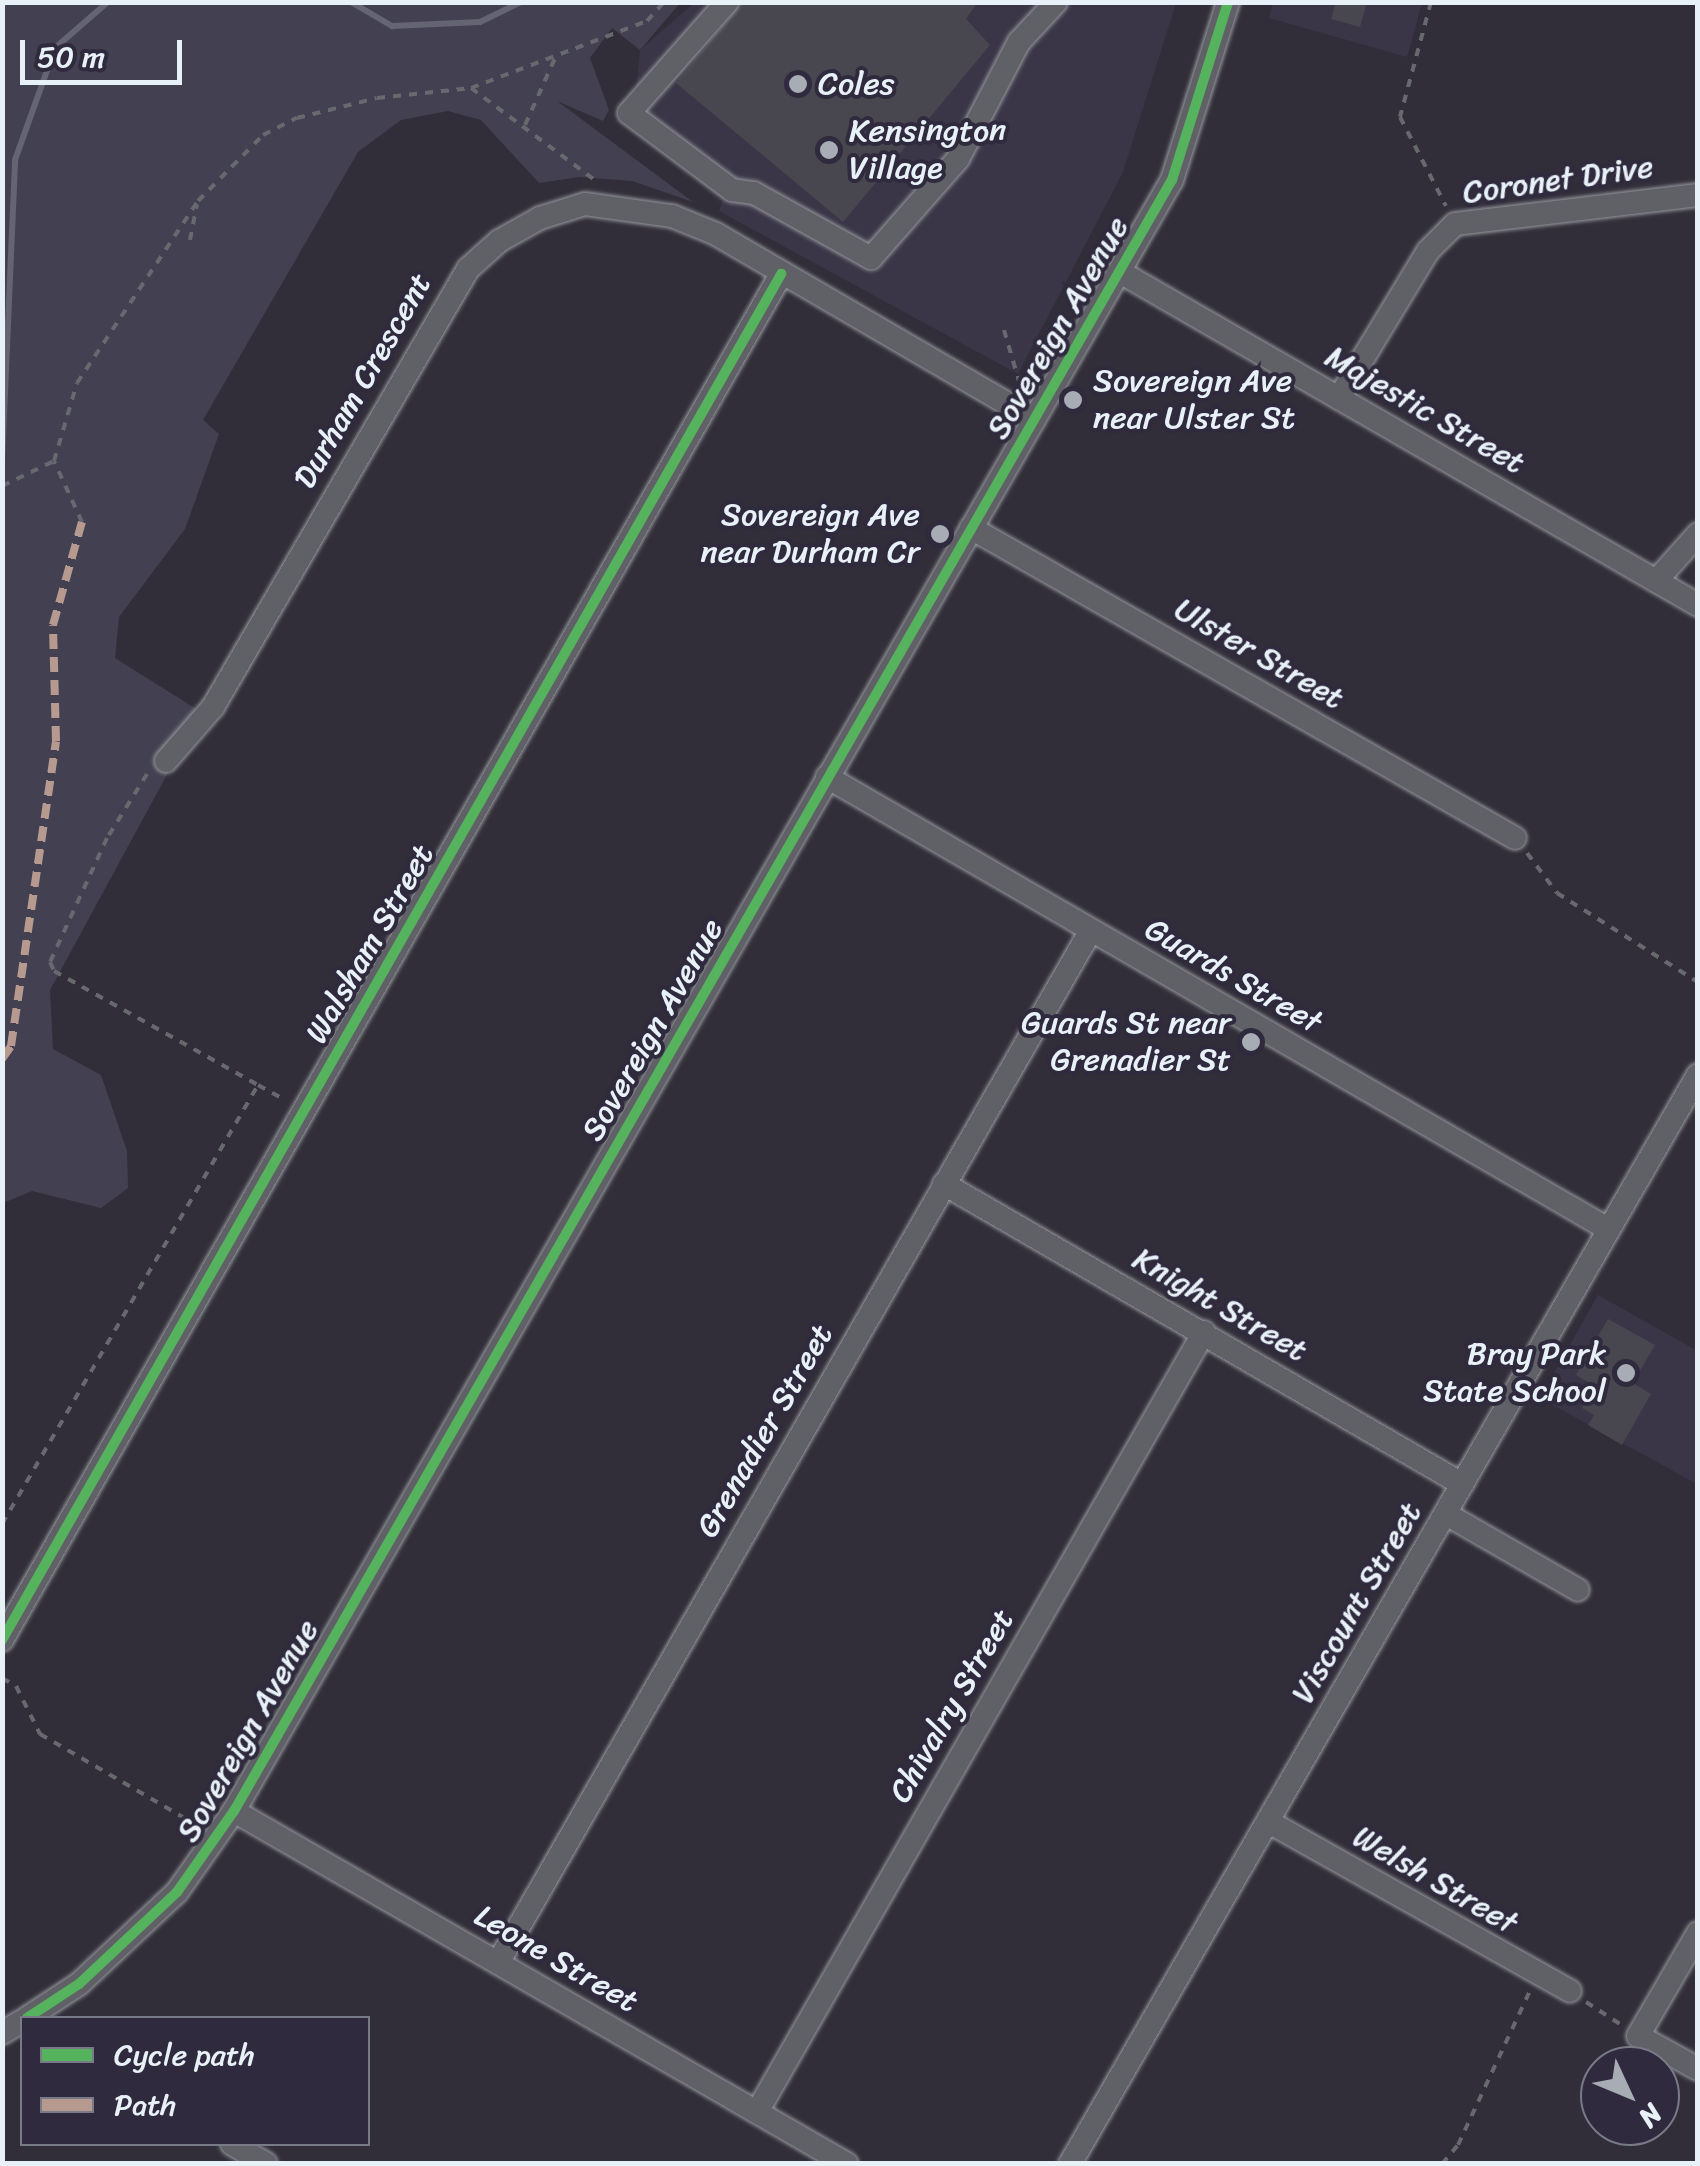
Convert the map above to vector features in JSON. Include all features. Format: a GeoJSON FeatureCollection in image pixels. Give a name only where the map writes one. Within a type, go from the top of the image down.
{"type":"FeatureCollection","features":[{"type":"Feature","properties":{"kind":"street"},"geometry":{"type":"LineString","coordinates":[[727,2],[629,113],[732,190],[754,192],[871,258],[958,159],[1019,42],[1056,2]]}},
{"type":"Feature","properties":{"kind":"street","name":"Sovereign Avenue"},"geometry":{"type":"LineString","coordinates":[[37,2016],[177,1892],[234,1810],[1172,180],[1228,2]]}},
{"type":"Feature","properties":{"kind":"street","name":"Coronet Drive"},"geometry":{"type":"LineString","coordinates":[[1339,398],[1428,252],[1455,224],[1698,195]]}},
{"type":"Feature","properties":{"kind":"street","name":"Durham Crescent"},"geometry":{"type":"LineString","coordinates":[[166,761],[213,707],[440,310],[468,268],[499,241],[584,204],[672,216],[1034,419]]}},
{"type":"Feature","properties":{"kind":"street","name":"Majestic Street"},"geometry":{"type":"LineString","coordinates":[[1120,272],[1698,605]]}},
{"type":"Feature","properties":{"kind":"street","name":"Walsham Street"},"geometry":{"type":"LineString","coordinates":[[2,1640],[781,274]]}},
{"type":"Feature","properties":{"kind":"street","name":"Ulster Street"},"geometry":{"type":"LineString","coordinates":[[971,528],[1515,838]]}},
{"type":"Feature","properties":{"kind":"street"},"geometry":{"type":"LineString","coordinates":[[1656,580],[1698,534]]}},
{"type":"Feature","properties":{"kind":"street","name":"Guards Street"},"geometry":{"type":"LineString","coordinates":[[827,777],[1608,1230]]}},
{"type":"Feature","properties":{"kind":"street","name":"Grenadier Street"},"geometry":{"type":"LineString","coordinates":[[498,1963],[1090,932]]}},
{"type":"Feature","properties":{"kind":"street","name":"Viscount Street"},"geometry":{"type":"LineString","coordinates":[[1070,2164],[1698,1075]]}},
{"type":"Feature","properties":{"kind":"street","name":"Knight Street"},"geometry":{"type":"LineString","coordinates":[[944,1184],[1462,1484]]}},
{"type":"Feature","properties":{"kind":"street","name":"Chivalry Street"},"geometry":{"type":"LineString","coordinates":[[757,2112],[1204,1332]]}},
{"type":"Feature","properties":{"kind":"street"},"geometry":{"type":"LineString","coordinates":[[1446,1514],[1578,1590]]}},
{"type":"Feature","properties":{"kind":"street","name":"Leone Street"},"geometry":{"type":"LineString","coordinates":[[234,1810],[846,2164]]}},
{"type":"Feature","properties":{"kind":"street","name":"Welsh Street"},"geometry":{"type":"LineString","coordinates":[[1268,1822],[1570,1991]]}},
{"type":"Feature","properties":{"kind":"street"},"geometry":{"type":"LineString","coordinates":[[1698,1933],[1638,2036],[1698,2069]]}},
{"type":"Feature","properties":{"kind":"street"},"geometry":{"type":"LineString","coordinates":[[235,2146],[266,2164]]}},
{"type":"Feature","properties":{"kind":"path"},"geometry":{"type":"LineString","coordinates":[[82,522],[54,461],[77,384],[198,200],[264,136],[297,118],[377,98],[470,88],[647,20],[664,2]]}},
{"type":"Feature","properties":{"kind":"path"},"geometry":{"type":"LineString","coordinates":[[1431,2],[1400,117],[1455,224]]}},
{"type":"Feature","properties":{"kind":"path"},"geometry":{"type":"LineString","coordinates":[[525,125],[556,56]]}},
{"type":"Feature","properties":{"kind":"path"},"geometry":{"type":"LineString","coordinates":[[470,88],[610,188]]}},
{"type":"Feature","properties":{"kind":"path"},"geometry":{"type":"LineString","coordinates":[[190,240],[198,200]]}},
{"type":"Feature","properties":{"kind":"path"},"geometry":{"type":"LineString","coordinates":[[1004,330],[1018,381]]}},
{"type":"Feature","properties":{"kind":"path"},"geometry":{"type":"LineString","coordinates":[[2,486],[54,461]]}},
{"type":"Feature","properties":{"kind":"path"},"geometry":{"type":"LineString","coordinates":[[166,761],[142,778],[50,962],[54,970],[285,1100]]}},
{"type":"Feature","properties":{"kind":"path"},"geometry":{"type":"LineString","coordinates":[[1515,838],[1557,893],[1698,982]]}},
{"type":"Feature","properties":{"kind":"path"},"geometry":{"type":"LineString","coordinates":[[2,1524],[258,1085]]}},
{"type":"Feature","properties":{"kind":"path"},"geometry":{"type":"LineString","coordinates":[[2,1678],[16,1686],[40,1734],[193,1823]]}},
{"type":"Feature","properties":{"kind":"path"},"geometry":{"type":"LineString","coordinates":[[1442,2164],[1458,2145],[1487,2070],[1539,1976]]}},
{"type":"Feature","properties":{"kind":"path"},"geometry":{"type":"LineString","coordinates":[[1570,1991],[1638,2036]]}},
{"type":"Feature","properties":{"kind":"shaded area"},"geometry":{"type":"Polygon","coordinates":[[[3,3],[680,3],[640,50],[612,28],[590,58],[609,110],[603,121],[557,101],[693,202],[632,181],[580,177],[539,183],[481,120],[448,111],[401,120],[358,152],[203,420],[219,434],[185,529],[119,617],[115,658],[201,712],[50,990],[53,1049],[101,1075],[127,1151],[128,1188],[101,1208],[32,1191],[3,1203],[3,3]]]}},
{"type":"Feature","properties":{"kind":"shaded area"},"geometry":{"type":"Polygon","coordinates":[[[694,3],[1176,3],[1123,172],[1018,374],[719,211],[723,200],[633,125],[640,50],[694,3]]]}},
{"type":"Feature","properties":{"kind":"shaded area"},"geometry":{"type":"Polygon","coordinates":[[[1273,3],[1422,3],[1407,57],[1269,18],[1273,3]]]}},
{"type":"Feature","properties":{"kind":"shaded area","name":"Bray Park State School"},"geometry":{"type":"Polygon","coordinates":[[[1598,1295],[1694,1349],[1697,1344],[1697,1484],[1540,1398],[1598,1295]]]}},
{"type":"Feature","properties":{"kind":"building","name":"Kensington Village"},"geometry":{"type":"Polygon","coordinates":[[[742,2],[978,2],[966,19],[990,45],[843,222],[676,83],[742,2]]]}},
{"type":"Feature","properties":{"kind":"building"},"geometry":{"type":"Polygon","coordinates":[[[1336,2],[1367,2],[1360,27],[1331,19],[1336,2]]]}},
{"type":"Feature","properties":{"kind":"building"},"geometry":{"type":"Polygon","coordinates":[[[1608,1319],[1655,1345],[1633,1383],[1651,1394],[1622,1445],[1588,1425],[1594,1415],[1582,1408],[1594,1386],[1576,1375],[1608,1319]]]}},
{"type":"Feature","properties":{"kind":"waterway"},"geometry":{"type":"LineString","coordinates":[[2,461],[15,160],[55,48],[108,2]]}},
{"type":"Feature","properties":{"kind":"waterway"},"geometry":{"type":"LineString","coordinates":[[351,2],[392,26],[480,22],[521,2]]}},
{"type":"Feature","properties":{"kind":"marked path"},"geometry":{"type":"LineString","coordinates":[[2,1059],[11,1046],[56,741],[53,625],[82,522]]}},
{"type":"Feature","properties":{"kind":"cycle path"},"geometry":{"type":"LineString","coordinates":[[30,2016],[79,1984],[177,1892],[234,1811],[1172,180],[1228,2]]}},
{"type":"Feature","properties":{"kind":"cycle path"},"geometry":{"type":"LineString","coordinates":[[2,1640],[781,274]]}},
{"type":"Feature","properties":{"kind":"place","name":"Coles"},"geometry":{"type":"Point","coordinates":[798,84]}},
{"type":"Feature","properties":{"kind":"place","name":"Kensington Village"},"geometry":{"type":"Point","coordinates":[829,150]}},
{"type":"Feature","properties":{"kind":"place","name":"Sovereign Ave near Ulster St"},"geometry":{"type":"Point","coordinates":[1073,400]}},
{"type":"Feature","properties":{"kind":"place","name":"Sovereign Ave near Durham Cr"},"geometry":{"type":"Point","coordinates":[940,534]}},
{"type":"Feature","properties":{"kind":"place","name":"Guards St near Grenadier St"},"geometry":{"type":"Point","coordinates":[1251,1042]}},
{"type":"Feature","properties":{"kind":"place","name":"Bray Park State School"},"geometry":{"type":"Point","coordinates":[1626,1373]}}]}
